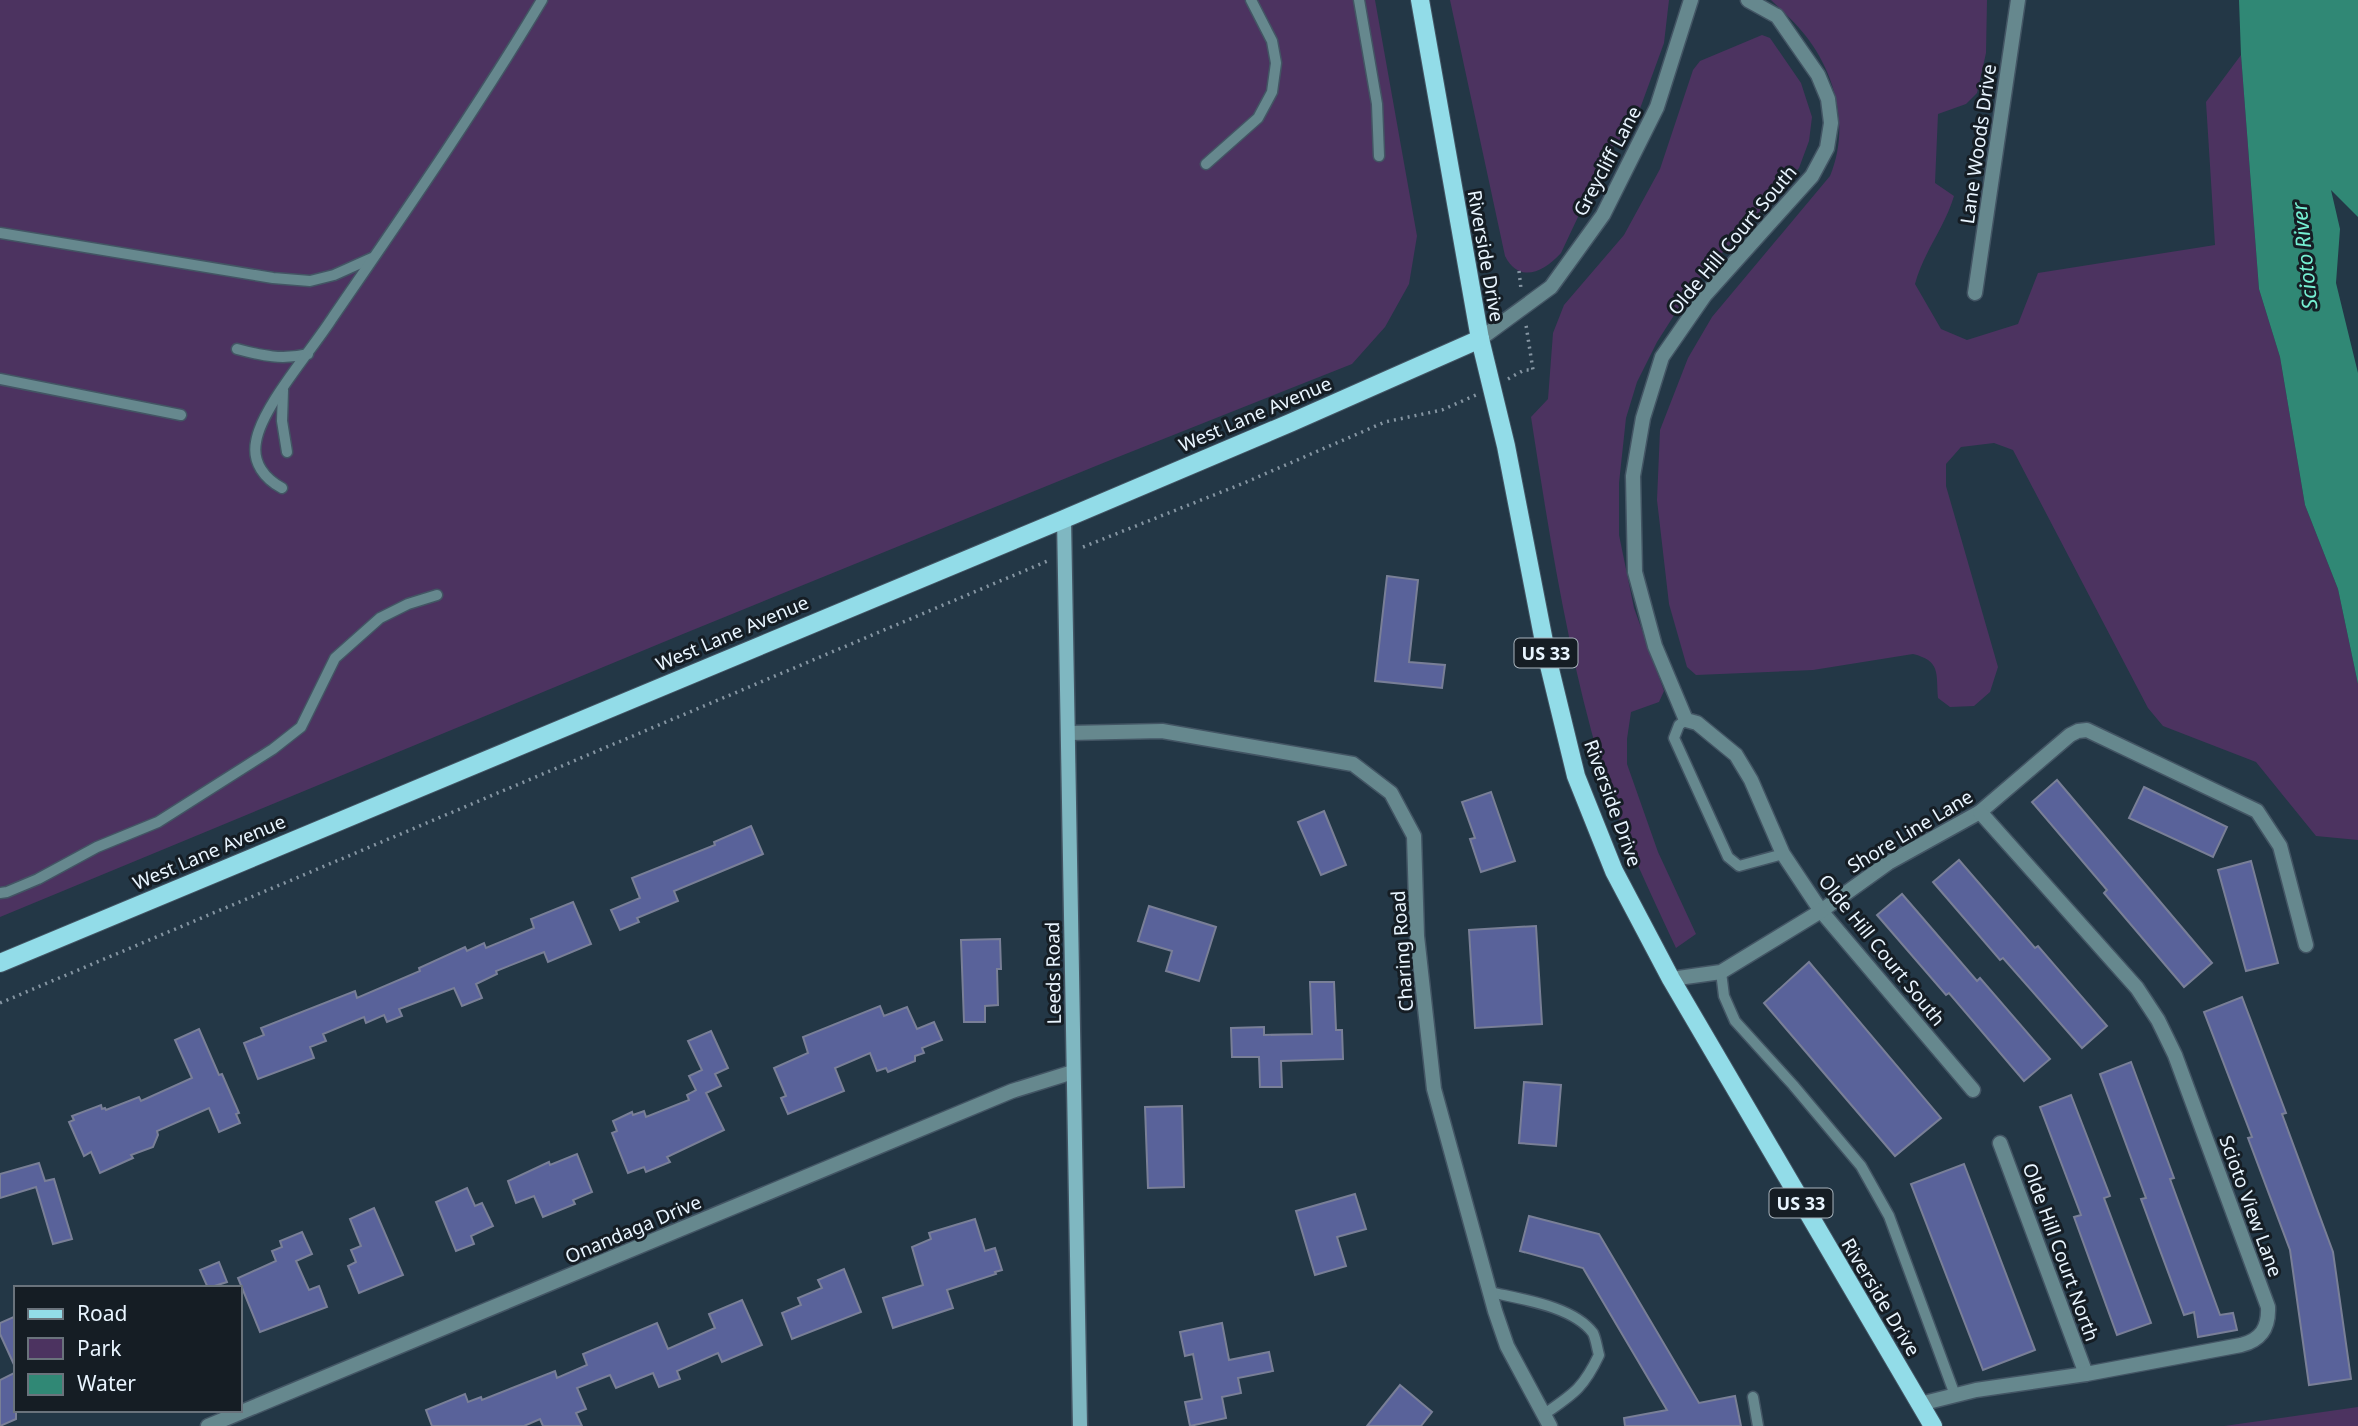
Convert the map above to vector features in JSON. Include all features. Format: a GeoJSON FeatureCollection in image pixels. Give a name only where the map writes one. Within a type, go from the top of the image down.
{"type":"FeatureCollection","features":[{"type":"Feature","properties":{"kind":"main road","name":"Riverside Drive"},"geometry":{"type":"LineString","coordinates":[[1420,0],[1479,339],[1506,446],[1547,657],[1576,776],[1614,871],[1671,979],[1933,1426]]}},
{"type":"Feature","properties":{"kind":"main road","name":"West Lane Avenue"},"geometry":{"type":"LineString","coordinates":[[0,963],[1064,520],[1479,339]]}},
{"type":"Feature","properties":{"kind":"street","name":"Greycliff Lane"},"geometry":{"type":"LineString","coordinates":[[1479,339],[1551,287],[1603,215],[1657,107],[1692,0]]}},
{"type":"Feature","properties":{"kind":"street","name":"Olde Hill Court South"},"geometry":{"type":"LineString","coordinates":[[1748,0],[1777,16],[1818,75],[1828,99],[1830,123],[1827,148],[1812,176],[1705,295],[1662,357],[1643,418],[1633,475],[1635,572],[1655,646],[1686,720],[1697,723],[1736,755],[1751,780],[1783,854],[1821,911],[1973,1090]]}},
{"type":"Feature","properties":{"kind":"street","name":"Lane Woods Drive"},"geometry":{"type":"LineString","coordinates":[[1975,293],[2018,0]]}},
{"type":"Feature","properties":{"kind":"street","name":"Leeds Road"},"geometry":{"type":"LineString","coordinates":[[1064,520],[1080,1426]]}},
{"type":"Feature","properties":{"kind":"street","name":"Shore Line Lane"},"geometry":{"type":"LineString","coordinates":[[1671,979],[1721,972],[1821,911],[1888,863],[1980,813],[2070,735],[2087,730],[2257,811],[2280,846],[2305,945]]}},
{"type":"Feature","properties":{"kind":"street","name":"Charing Road"},"geometry":{"type":"LineString","coordinates":[[1069,733],[1162,731],[1353,764],[1391,793],[1414,836],[1418,936],[1434,1089],[1507,1346],[1546,1420]]}},
{"type":"Feature","properties":{"kind":"street","name":"Scioto View Lane"},"geometry":{"type":"LineString","coordinates":[[1920,1404],[1990,1387],[2086,1374],[2253,1342],[2264,1333],[2269,1321],[2267,1307],[2175,1055],[2158,1020],[2137,988],[1980,813]]}},
{"type":"Feature","properties":{"kind":"street","name":"Onandaga Drive"},"geometry":{"type":"LineString","coordinates":[[242,1412],[987,1101],[1073,1072]]}},
{"type":"Feature","properties":{"kind":"street","name":"Olde Hill Court North"},"geometry":{"type":"LineString","coordinates":[[2000,1143],[2086,1374]]}},
{"type":"Feature","properties":{"kind":"street","name":"Onandaga Drive"},"geometry":{"type":"LineString","coordinates":[[208,1426],[242,1412]]}},
{"type":"Feature","properties":{"kind":"lane"},"geometry":{"type":"LineString","coordinates":[[282,488],[269,481],[255,459],[256,441],[263,422],[503,65],[542,0]]}},
{"type":"Feature","properties":{"kind":"lane"},"geometry":{"type":"LineString","coordinates":[[1206,164],[1258,118],[1272,92],[1276,63],[1272,41],[1251,0]]}},
{"type":"Feature","properties":{"kind":"lane"},"geometry":{"type":"LineString","coordinates":[[1359,0],[1377,104],[1379,156]]}},
{"type":"Feature","properties":{"kind":"lane"},"geometry":{"type":"LineString","coordinates":[[1,236],[273,278],[310,281],[334,275],[374,257]]}},
{"type":"Feature","properties":{"kind":"lane"},"geometry":{"type":"LineString","coordinates":[[237,349],[270,358],[308,354]]}},
{"type":"Feature","properties":{"kind":"lane"},"geometry":{"type":"LineString","coordinates":[[0,379],[181,415]]}},
{"type":"Feature","properties":{"kind":"lane"},"geometry":{"type":"LineString","coordinates":[[283,390],[282,421],[287,452]]}},
{"type":"Feature","properties":{"kind":"lane"},"geometry":{"type":"LineString","coordinates":[[0,893],[38,879],[97,847],[158,822],[272,750],[301,727],[335,658],[380,618],[408,604],[438,595]]}},
{"type":"Feature","properties":{"kind":"lane"},"geometry":{"type":"LineString","coordinates":[[1686,720],[1679,725],[1674,738],[1728,857],[1739,866],[1783,854]]}},
{"type":"Feature","properties":{"kind":"lane"},"geometry":{"type":"LineString","coordinates":[[1721,972],[1724,996],[1735,1021],[1793,1084],[1861,1166],[1889,1216],[1955,1395]]}},
{"type":"Feature","properties":{"kind":"lane"},"geometry":{"type":"LineString","coordinates":[[1490,1292],[1572,1315],[1593,1334],[1599,1355],[1588,1378],[1576,1393],[1546,1420]]}},
{"type":"Feature","properties":{"kind":"lane"},"geometry":{"type":"LineString","coordinates":[[1753,1397],[1758,1426]]}},
{"type":"Feature","properties":{"kind":"path"},"geometry":{"type":"LineString","coordinates":[[0,1003],[1065,554],[1244,483],[1385,422],[1442,410],[1524,370],[1533,370],[1519,271]]}},
{"type":"Feature","properties":{"kind":"green space"},"geometry":{"type":"Polygon","coordinates":[[[0,0],[1375,0],[1417,236],[1409,284],[1385,327],[1352,364],[683,634],[0,917],[0,0]]]}},
{"type":"Feature","properties":{"kind":"green space"},"geometry":{"type":"Polygon","coordinates":[[[1450,0],[1669,0],[1664,43],[1634,125],[1610,149],[1561,253],[1540,270],[1517,270],[1505,256],[1450,0]]]}},
{"type":"Feature","properties":{"kind":"green space"},"geometry":{"type":"Polygon","coordinates":[[[1771,0],[1987,0],[1986,53],[1977,93],[1966,104],[1938,114],[1935,183],[1954,196],[1915,284],[1941,329],[1967,340],[2018,324],[2038,273],[2215,245],[2206,102],[2241,55],[2259,289],[2280,357],[2305,505],[2338,589],[2358,684],[2358,840],[2316,836],[2256,762],[2163,726],[2148,708],[2013,450],[1994,443],[1961,447],[1946,464],[1946,486],[1998,667],[1990,692],[1974,706],[1950,707],[1938,698],[1937,675],[1933,664],[1913,654],[1813,670],[1696,675],[1687,667],[1669,604],[1657,500],[1660,430],[1688,358],[1712,317],[1830,176],[1839,139],[1837,102],[1825,67],[1805,35],[1771,0]]]}},
{"type":"Feature","properties":{"kind":"green space"},"geometry":{"type":"Polygon","coordinates":[[[1762,35],[1770,38],[1801,83],[1812,117],[1809,141],[1799,168],[1694,284],[1657,342],[1637,382],[1626,418],[1619,483],[1619,535],[1634,608],[1664,691],[1659,702],[1631,712],[1627,764],[1658,852],[1696,934],[1676,948],[1621,824],[1593,737],[1562,601],[1531,417],[1548,399],[1553,333],[1564,305],[1624,235],[1660,169],[1693,70],[1700,61],[1762,35]]]}},
{"type":"Feature","properties":{"kind":"green space"},"geometry":{"type":"Polygon","coordinates":[[[2358,1407],[2358,1426],[2224,1426],[2358,1407]]]}},
{"type":"Feature","properties":{"kind":"water","name":"Scioto River"},"geometry":{"type":"Polygon","coordinates":[[[2239,0],[2358,0],[2358,217],[2331,190],[2340,229],[2336,283],[2358,373],[2358,684],[2338,589],[2305,505],[2280,357],[2259,289],[2239,0]]]}},
{"type":"Feature","properties":{"kind":"building"},"geometry":{"type":"Polygon","coordinates":[[[1387,576],[1418,580],[1409,662],[1445,665],[1442,688],[1375,681],[1387,576]]]}},
{"type":"Feature","properties":{"kind":"building"},"geometry":{"type":"Polygon","coordinates":[[[2057,780],[2212,963],[2184,987],[2104,893],[2107,890],[2032,802],[2057,780]]]}},
{"type":"Feature","properties":{"kind":"building"},"geometry":{"type":"Polygon","coordinates":[[[2144,787],[2227,827],[2213,857],[2129,818],[2144,787]]]}},
{"type":"Feature","properties":{"kind":"building"},"geometry":{"type":"Polygon","coordinates":[[[1491,792],[1515,861],[1481,872],[1470,839],[1475,838],[1462,802],[1491,792]]]}},
{"type":"Feature","properties":{"kind":"building"},"geometry":{"type":"Polygon","coordinates":[[[1324,811],[1346,865],[1321,875],[1298,822],[1324,811]]]}},
{"type":"Feature","properties":{"kind":"building"},"geometry":{"type":"Polygon","coordinates":[[[751,826],[763,854],[674,891],[678,901],[637,918],[639,922],[620,930],[611,910],[640,898],[632,878],[715,845],[714,842],[751,826]]]}},
{"type":"Feature","properties":{"kind":"building"},"geometry":{"type":"Polygon","coordinates":[[[1959,860],[2107,1026],[2082,1048],[2003,958],[2000,960],[1933,882],[1959,860]]]}},
{"type":"Feature","properties":{"kind":"building"},"geometry":{"type":"Polygon","coordinates":[[[2251,861],[2278,963],[2246,971],[2218,870],[2251,861]]]}},
{"type":"Feature","properties":{"kind":"building"},"geometry":{"type":"Polygon","coordinates":[[[1902,894],[1977,981],[1980,978],[2050,1059],[2024,1081],[1949,993],[1946,995],[1877,915],[1902,894]]]}},
{"type":"Feature","properties":{"kind":"building"},"geometry":{"type":"Polygon","coordinates":[[[573,902],[591,944],[548,962],[544,952],[496,971],[497,974],[476,984],[482,998],[462,1006],[454,988],[399,1009],[402,1016],[387,1022],[384,1015],[366,1023],[364,1017],[323,1034],[326,1041],[310,1047],[314,1058],[258,1079],[244,1043],[264,1035],[261,1028],[355,991],[357,998],[420,971],[419,968],[465,947],[467,951],[484,943],[486,948],[534,928],[531,919],[573,902]]]}},
{"type":"Feature","properties":{"kind":"building"},"geometry":{"type":"Polygon","coordinates":[[[1149,906],[1216,927],[1199,981],[1166,971],[1172,951],[1138,941],[1149,906]]]}},
{"type":"Feature","properties":{"kind":"building"},"geometry":{"type":"Polygon","coordinates":[[[1536,926],[1542,1024],[1475,1028],[1469,930],[1536,926]]]}},
{"type":"Feature","properties":{"kind":"building"},"geometry":{"type":"Polygon","coordinates":[[[1000,939],[998,1005],[985,1006],[985,1022],[964,1022],[961,940],[1000,939]]]}},
{"type":"Feature","properties":{"kind":"building"},"geometry":{"type":"Polygon","coordinates":[[[1809,962],[1941,1118],[1895,1156],[1764,1003],[1809,962]]]}},
{"type":"Feature","properties":{"kind":"building"},"geometry":{"type":"Polygon","coordinates":[[[1310,982],[1334,982],[1336,1030],[1342,1030],[1343,1059],[1281,1061],[1282,1087],[1260,1087],[1259,1057],[1232,1057],[1231,1028],[1264,1027],[1264,1035],[1312,1034],[1310,982]]]}},
{"type":"Feature","properties":{"kind":"building"},"geometry":{"type":"Polygon","coordinates":[[[2242,997],[2286,1113],[2282,1114],[2333,1252],[2351,1379],[2309,1385],[2290,1250],[2248,1138],[2252,1137],[2204,1012],[2242,997]]]}},
{"type":"Feature","properties":{"kind":"building"},"geometry":{"type":"Polygon","coordinates":[[[880,1006],[884,1016],[907,1007],[917,1029],[934,1022],[942,1040],[922,1048],[924,1053],[915,1056],[915,1061],[888,1072],[886,1068],[877,1071],[870,1053],[835,1068],[844,1091],[788,1114],[781,1098],[786,1096],[774,1068],[808,1053],[803,1037],[880,1006]]]}},
{"type":"Feature","properties":{"kind":"building"},"geometry":{"type":"Polygon","coordinates":[[[199,1029],[219,1075],[222,1074],[239,1113],[236,1114],[240,1123],[219,1132],[209,1108],[157,1131],[153,1147],[131,1155],[133,1158],[100,1173],[91,1152],[84,1156],[69,1122],[74,1120],[72,1116],[101,1105],[102,1109],[106,1110],[139,1097],[141,1101],[192,1078],[175,1040],[199,1029]]]}},
{"type":"Feature","properties":{"kind":"building"},"geometry":{"type":"Polygon","coordinates":[[[711,1031],[728,1068],[715,1074],[721,1086],[706,1093],[724,1130],[667,1157],[670,1162],[646,1172],[644,1167],[628,1173],[612,1133],[617,1131],[613,1121],[632,1112],[633,1115],[644,1111],[646,1117],[689,1100],[687,1095],[696,1090],[689,1076],[702,1070],[688,1041],[711,1031]]]}},
{"type":"Feature","properties":{"kind":"building"},"geometry":{"type":"Polygon","coordinates":[[[2131,1062],[2220,1315],[2233,1313],[2237,1330],[2198,1337],[2194,1312],[2184,1315],[2141,1199],[2146,1198],[2100,1074],[2131,1062]]]}},
{"type":"Feature","properties":{"kind":"building"},"geometry":{"type":"Polygon","coordinates":[[[1524,1082],[1561,1085],[1556,1146],[1519,1143],[1524,1082]]]}},
{"type":"Feature","properties":{"kind":"building"},"geometry":{"type":"Polygon","coordinates":[[[2071,1095],[2110,1196],[2104,1198],[2151,1323],[2117,1335],[2074,1217],[2081,1215],[2040,1107],[2071,1095]]]}},
{"type":"Feature","properties":{"kind":"building"},"geometry":{"type":"Polygon","coordinates":[[[1182,1106],[1184,1187],[1148,1188],[1145,1107],[1182,1106]]]}},
{"type":"Feature","properties":{"kind":"building"},"geometry":{"type":"Polygon","coordinates":[[[577,1154],[592,1192],[573,1200],[575,1204],[543,1217],[534,1196],[516,1203],[508,1181],[549,1162],[550,1165],[577,1154]]]}},
{"type":"Feature","properties":{"kind":"building"},"geometry":{"type":"Polygon","coordinates":[[[39,1163],[45,1181],[54,1179],[72,1239],[53,1244],[36,1187],[0,1198],[0,1174],[39,1163]]]}},
{"type":"Feature","properties":{"kind":"building"},"geometry":{"type":"Polygon","coordinates":[[[1964,1164],[2035,1350],[1983,1370],[1911,1184],[1964,1164]]]}},
{"type":"Feature","properties":{"kind":"building"},"geometry":{"type":"Polygon","coordinates":[[[467,1188],[475,1206],[482,1203],[493,1226],[471,1236],[474,1244],[456,1251],[436,1202],[467,1188]]]}},
{"type":"Feature","properties":{"kind":"building"},"geometry":{"type":"Polygon","coordinates":[[[1355,1194],[1366,1229],[1337,1237],[1346,1266],[1315,1275],[1296,1211],[1355,1194]]]}},
{"type":"Feature","properties":{"kind":"building"},"geometry":{"type":"Polygon","coordinates":[[[374,1208],[403,1275],[359,1293],[348,1266],[356,1262],[351,1250],[361,1246],[350,1219],[374,1208]]]}},
{"type":"Feature","properties":{"kind":"building"},"geometry":{"type":"Polygon","coordinates":[[[1529,1216],[1599,1234],[1699,1403],[1735,1396],[1741,1426],[1625,1426],[1624,1418],[1667,1410],[1583,1268],[1520,1251],[1529,1216]]]}},
{"type":"Feature","properties":{"kind":"building"},"geometry":{"type":"Polygon","coordinates":[[[975,1219],[985,1251],[995,1248],[1002,1270],[947,1290],[953,1308],[893,1328],[883,1298],[923,1285],[912,1247],[931,1239],[929,1233],[975,1219]]]}},
{"type":"Feature","properties":{"kind":"building"},"geometry":{"type":"Polygon","coordinates":[[[302,1232],[312,1254],[296,1261],[309,1290],[319,1286],[327,1307],[260,1332],[238,1278],[276,1261],[272,1251],[282,1247],[280,1241],[302,1232]]]}},
{"type":"Feature","properties":{"kind":"building"},"geometry":{"type":"Polygon","coordinates":[[[219,1262],[227,1282],[207,1286],[200,1270],[219,1262]]]}},
{"type":"Feature","properties":{"kind":"building"},"geometry":{"type":"Polygon","coordinates":[[[844,1269],[861,1312],[792,1339],[782,1313],[801,1305],[798,1298],[822,1288],[818,1280],[844,1269]]]}},
{"type":"Feature","properties":{"kind":"building"},"geometry":{"type":"Polygon","coordinates":[[[742,1300],[762,1345],[722,1362],[718,1353],[677,1371],[680,1379],[659,1387],[653,1373],[616,1388],[610,1375],[577,1388],[586,1409],[576,1413],[582,1426],[543,1426],[540,1419],[524,1426],[432,1426],[426,1410],[465,1394],[468,1402],[481,1397],[482,1400],[555,1371],[557,1378],[587,1365],[583,1354],[657,1323],[668,1349],[715,1328],[709,1314],[742,1300]]]}},
{"type":"Feature","properties":{"kind":"building"},"geometry":{"type":"Polygon","coordinates":[[[14,1317],[14,1365],[0,1334],[0,1323],[14,1317]]]}},
{"type":"Feature","properties":{"kind":"building"},"geometry":{"type":"Polygon","coordinates":[[[1222,1323],[1229,1360],[1269,1352],[1273,1371],[1238,1378],[1241,1393],[1222,1397],[1226,1418],[1190,1426],[1185,1402],[1202,1399],[1193,1354],[1185,1356],[1180,1332],[1222,1323]]]}},
{"type":"Feature","properties":{"kind":"building"},"geometry":{"type":"Polygon","coordinates":[[[14,1373],[16,1419],[0,1426],[0,1380],[14,1373]]]}},
{"type":"Feature","properties":{"kind":"building"},"geometry":{"type":"Polygon","coordinates":[[[1400,1385],[1432,1412],[1421,1426],[1367,1426],[1400,1385]]]}}]}
